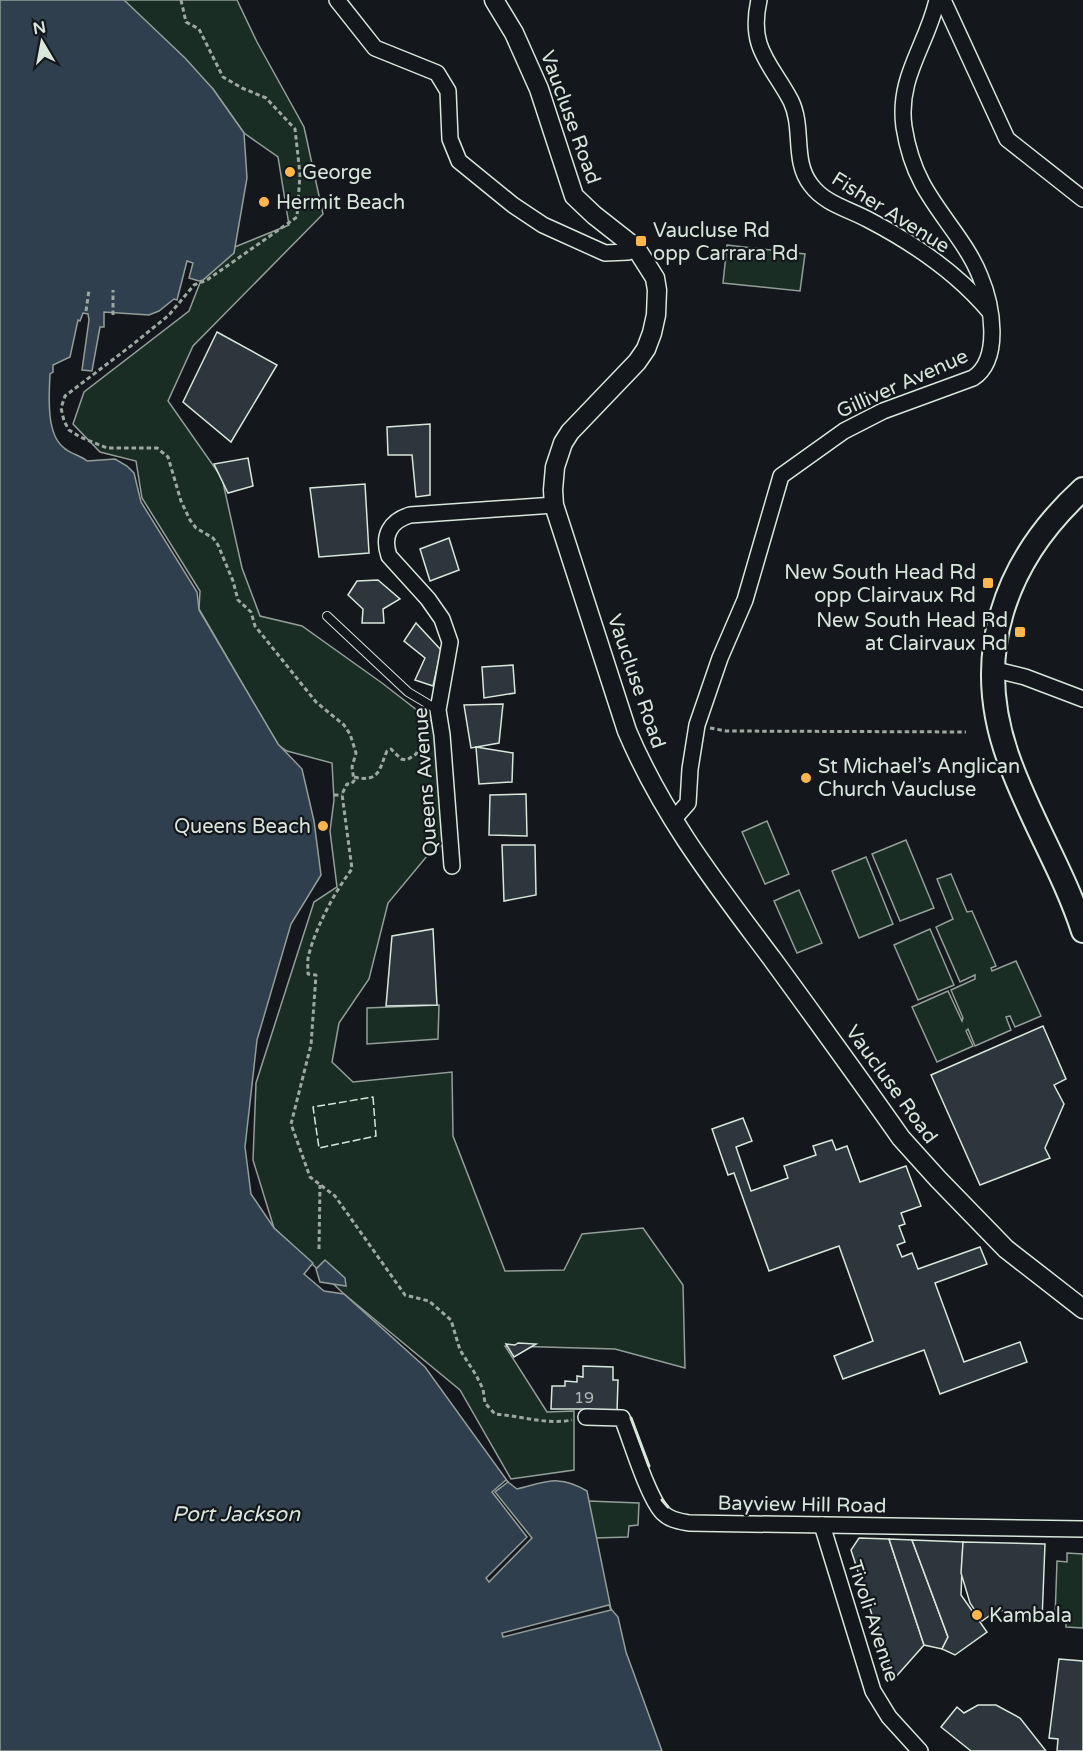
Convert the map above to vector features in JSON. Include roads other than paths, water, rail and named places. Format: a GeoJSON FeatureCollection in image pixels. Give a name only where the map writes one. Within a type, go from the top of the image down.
{"type":"FeatureCollection","features":[{"type":"Feature","properties":{"kind":"main road"},"geometry":{"type":"LineString","coordinates":[[1083,489],[1036,540],[1014,579],[997,631],[992,669],[997,721],[1008,759],[1063,878],[1083,931]]}},
{"type":"Feature","properties":{"kind":"street"},"geometry":{"type":"LineString","coordinates":[[337,0],[375,48],[437,73],[448,91],[450,139],[459,162],[513,205],[543,225],[605,253],[628,252],[636,248]]}},
{"type":"Feature","properties":{"kind":"street","name":"Vaucluse Road"},"geometry":{"type":"LineString","coordinates":[[494,0],[514,33],[539,90],[574,196],[636,248],[655,278],[656,315],[650,342],[637,362],[580,420],[563,443],[553,479],[554,505],[627,731],[647,774],[693,852],[917,1158],[1006,1249],[1083,1309]]}},
{"type":"Feature","properties":{"kind":"street","name":"Fisher Avenue"},"geometry":{"type":"LineString","coordinates":[[759,0],[757,31],[761,52],[793,105],[797,117],[800,159],[809,183],[828,201],[868,219],[928,256],[963,284],[989,311]]}},
{"type":"Feature","properties":{"kind":"street","name":"Gilliver Avenue"},"geometry":{"type":"LineString","coordinates":[[673,820],[688,803],[696,725],[720,658],[745,600],[781,476],[844,431],[883,411],[963,382],[981,373],[987,366],[993,338],[981,277],[920,180],[904,127],[902,109],[904,89],[911,66],[932,19],[937,0]]}},
{"type":"Feature","properties":{"kind":"street"},"geometry":{"type":"LineString","coordinates":[[943,0],[1007,139],[1083,199]]}},
{"type":"Feature","properties":{"kind":"street","name":"Queens Avenue"},"geometry":{"type":"LineString","coordinates":[[452,866],[438,710],[450,642],[442,620],[428,599],[389,556],[386,548],[388,531],[399,519],[410,516],[554,505]]}},
{"type":"Feature","properties":{"kind":"street"},"geometry":{"type":"LineString","coordinates":[[992,669],[1025,677],[1083,699]]}},
{"type":"Feature","properties":{"kind":"street","name":"Bayview Hill Road"},"geometry":{"type":"LineString","coordinates":[[586,1418],[622,1418],[655,1502],[664,1514],[674,1521],[822,1526],[1083,1529]]}},
{"type":"Feature","properties":{"kind":"street","name":"Tivoli Avenue"},"geometry":{"type":"LineString","coordinates":[[822,1526],[873,1691],[889,1717],[920,1751]]}},
{"type":"Feature","properties":{"kind":"lane"},"geometry":{"type":"LineString","coordinates":[[327,616],[408,692],[438,710]]}},
{"type":"Feature","properties":{"kind":"water","name":"Port Jackson"},"geometry":{"type":"Polygon","coordinates":[[[0,0],[124,0],[185,58],[213,89],[244,133],[247,178],[234,253],[199,281],[189,278],[193,263],[187,261],[177,300],[174,299],[159,311],[149,315],[104,312],[104,327],[100,327],[92,371],[82,370],[89,320],[88,314],[83,313],[80,321],[78,320],[70,357],[53,365],[53,372],[50,374],[49,403],[54,433],[66,449],[87,461],[115,459],[134,473],[141,502],[197,592],[199,610],[278,744],[302,769],[314,821],[321,875],[291,924],[257,1040],[245,1147],[251,1194],[274,1228],[313,1263],[304,1274],[324,1291],[344,1294],[425,1367],[508,1482],[517,1489],[560,1481],[587,1491],[611,1609],[618,1617],[626,1652],[662,1751],[0,1751],[0,0]]]}},
{"type":"Feature","properties":{"kind":"water"},"geometry":{"type":"Polygon","coordinates":[[[325,1260],[345,1278],[346,1286],[320,1282],[316,1269],[325,1260]]]}},
{"type":"Feature","properties":{"kind":"place","name":"George"},"geometry":{"type":"Point","coordinates":[290,172]}},
{"type":"Feature","properties":{"kind":"place","name":"Hermit Beach"},"geometry":{"type":"Point","coordinates":[264,202]}},
{"type":"Feature","properties":{"kind":"place","name":"Vaucluse Rd opp Carrara Rd"},"geometry":{"type":"Point","coordinates":[641,241]}},
{"type":"Feature","properties":{"kind":"place","name":"New South Head Rd opp Clairvaux Rd"},"geometry":{"type":"Point","coordinates":[988,583]}},
{"type":"Feature","properties":{"kind":"place","name":"New South Head Rd at Clairvaux Rd"},"geometry":{"type":"Point","coordinates":[1020,632]}},
{"type":"Feature","properties":{"kind":"place","name":"St Michael’s Anglican Church Vaucluse"},"geometry":{"type":"Point","coordinates":[806,778]}},
{"type":"Feature","properties":{"kind":"place","name":"Queens Beach"},"geometry":{"type":"Point","coordinates":[323,826]}},
{"type":"Feature","properties":{"kind":"place","name":"Kambala"},"geometry":{"type":"Point","coordinates":[977,1615]}}]}
